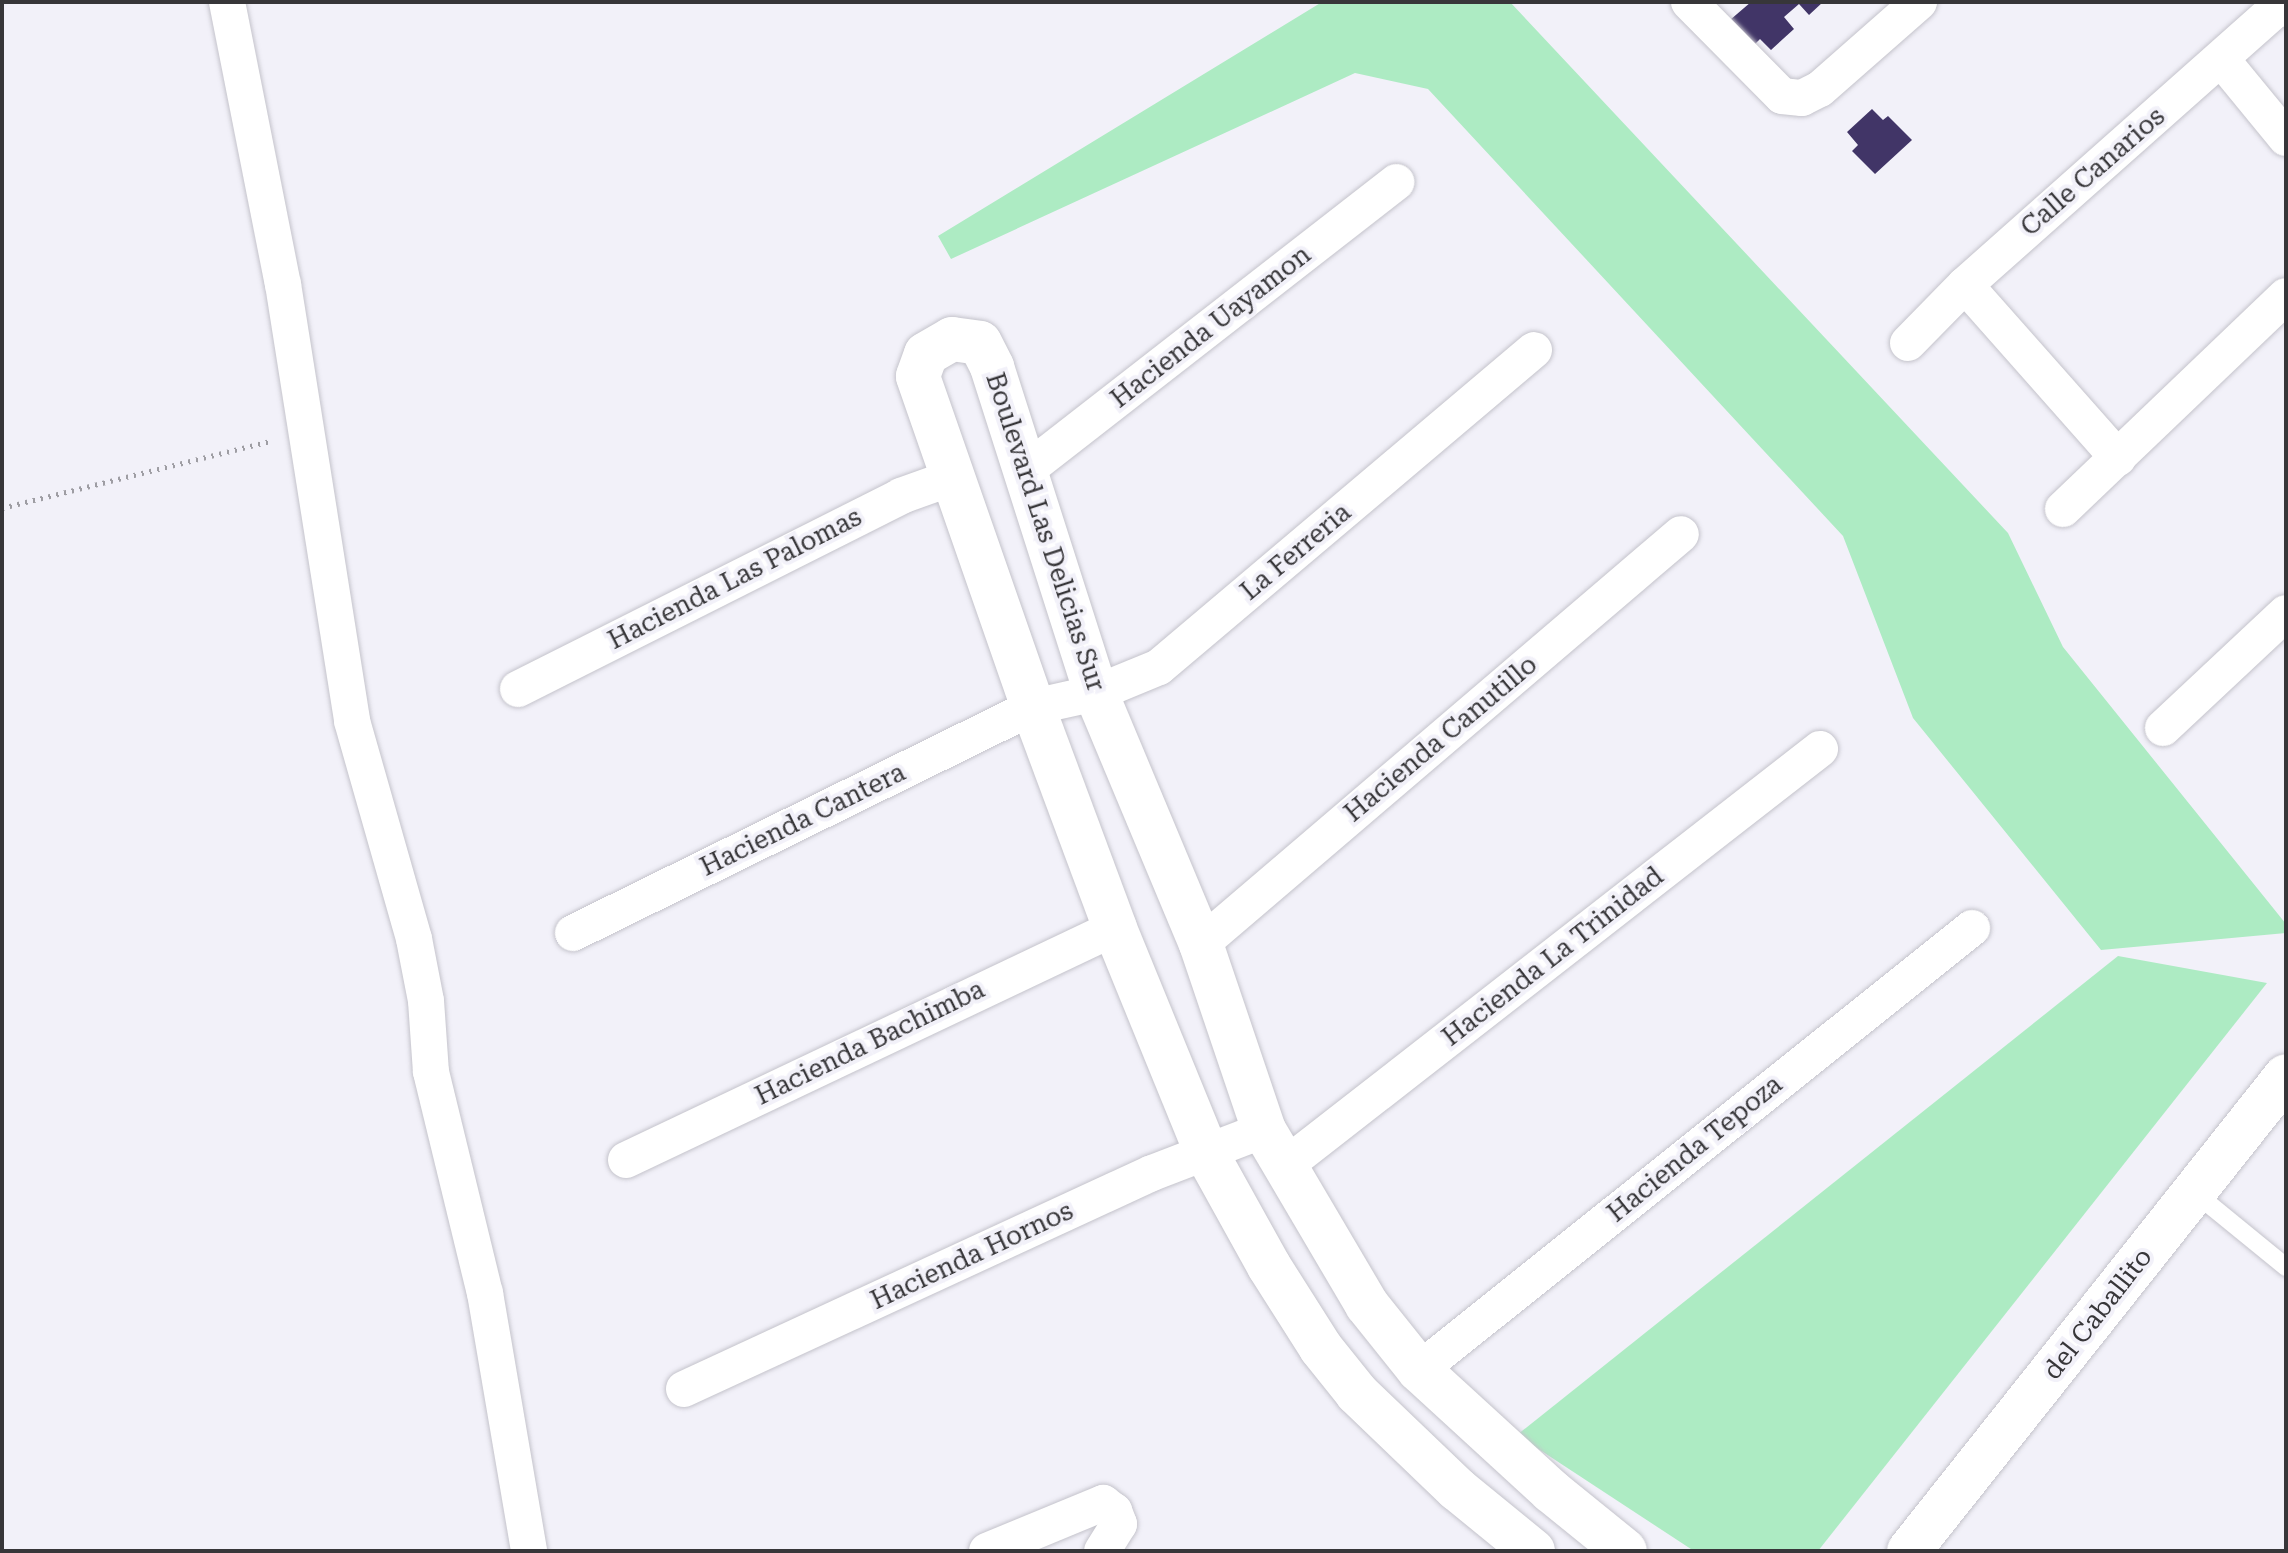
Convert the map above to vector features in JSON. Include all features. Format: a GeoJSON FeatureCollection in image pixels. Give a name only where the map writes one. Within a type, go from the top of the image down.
{"type":"FeatureCollection","features":[{"type":"Feature","properties":{"kind":"street"},"geometry":{"type":"LineString","coordinates":[[227,2],[283,284],[352,721],[414,939],[426,1001],[431,1072],[485,1293],[529,1551]]}},
{"type":"Feature","properties":{"kind":"street"},"geometry":{"type":"LineString","coordinates":[[1689,2],[1782,96],[1802,98],[1820,89],[1919,2]]}},
{"type":"Feature","properties":{"kind":"street","name":"Calle Canarios"},"geometry":{"type":"LineString","coordinates":[[1908,343],[1965,285],[2284,3]]}},
{"type":"Feature","properties":{"kind":"street"},"geometry":{"type":"LineString","coordinates":[[2222,60],[2286,138]]}},
{"type":"Feature","properties":{"kind":"street","name":"Hacienda Uayamon"},"geometry":{"type":"LineString","coordinates":[[1024,472],[1397,182]]}},
{"type":"Feature","properties":{"kind":"street"},"geometry":{"type":"LineString","coordinates":[[1965,285],[2118,458]]}},
{"type":"Feature","properties":{"kind":"street"},"geometry":{"type":"LineString","coordinates":[[2063,509],[2286,296]]}},
{"type":"Feature","properties":{"kind":"street","name":"Boulevard Las Delicias Sur"},"geometry":{"type":"LineString","coordinates":[[1533,1551],[1457,1489],[1357,1393],[1321,1348],[1276,1277],[1207,1154],[1115,928],[1033,707],[918,376],[926,354],[952,339],[980,343],[992,367],[1096,693],[1201,944],[1275,1147],[1367,1305],[1419,1370],[1551,1491],[1625,1551]]}},
{"type":"Feature","properties":{"kind":"street","name":"La Ferreria"},"geometry":{"type":"LineString","coordinates":[[1033,707],[1096,693],[1159,667],[1534,350]]}},
{"type":"Feature","properties":{"kind":"street","name":"Hacienda Las Palomas"},"geometry":{"type":"LineString","coordinates":[[518,689],[901,496],[954,477]]}},
{"type":"Feature","properties":{"kind":"street","name":"Hacienda Canutillo"},"geometry":{"type":"LineString","coordinates":[[1201,944],[1681,534]]}},
{"type":"Feature","properties":{"kind":"street"},"geometry":{"type":"LineString","coordinates":[[2163,728],[2286,613]]}},
{"type":"Feature","properties":{"kind":"street","name":"Hacienda Cantera"},"geometry":{"type":"LineString","coordinates":[[573,933],[1033,707]]}},
{"type":"Feature","properties":{"kind":"street","name":"Hacienda La Trinidad"},"geometry":{"type":"LineString","coordinates":[[1275,1147],[1820,749]]}},
{"type":"Feature","properties":{"kind":"street","name":"Hacienda Bachimba"},"geometry":{"type":"LineString","coordinates":[[626,1160],[1115,928]]}},
{"type":"Feature","properties":{"kind":"street","name":"Hacienda Tepoza"},"geometry":{"type":"LineString","coordinates":[[1419,1370],[1972,928]]}},
{"type":"Feature","properties":{"kind":"street","name":"del Caballito"},"geometry":{"type":"LineString","coordinates":[[1909,1551],[2286,1076]]}},
{"type":"Feature","properties":{"kind":"street","name":"Hacienda Hornos"},"geometry":{"type":"LineString","coordinates":[[684,1389],[1152,1173],[1207,1154],[1275,1147]]}},
{"type":"Feature","properties":{"kind":"street"},"geometry":{"type":"LineString","coordinates":[[987,1551],[1103,1503],[1114,1511],[1111,1538]]}},
{"type":"Feature","properties":{"kind":"lane"},"geometry":{"type":"LineString","coordinates":[[2194,1192],[2286,1267]]}},
{"type":"Feature","properties":{"kind":"path"},"geometry":{"type":"LineString","coordinates":[[2,508],[306,432]]}},
{"type":"Feature","properties":{"kind":"green space"},"geometry":{"type":"Polygon","coordinates":[[[1322,2],[1510,2],[2008,533],[2063,647],[2286,924],[2286,933],[2101,950],[1913,718],[1843,536],[1428,89],[1355,73],[951,259],[938,236],[1322,2]]]}},
{"type":"Feature","properties":{"kind":"green space"},"geometry":{"type":"Polygon","coordinates":[[[2118,956],[2267,983],[1818,1551],[1694,1551],[1517,1435],[2118,956]]]}},
{"type":"Feature","properties":{"kind":"building"},"geometry":{"type":"Polygon","coordinates":[[[1751,2],[1823,2],[1809,15],[1799,4],[1784,17],[1794,29],[1771,50],[1760,39],[1754,45],[1730,20],[1751,2]]]}},
{"type":"Feature","properties":{"kind":"building"},"geometry":{"type":"Polygon","coordinates":[[[1872,109],[1883,120],[1888,116],[1912,140],[1875,174],[1852,151],[1858,145],[1847,132],[1872,109]]]}}]}
